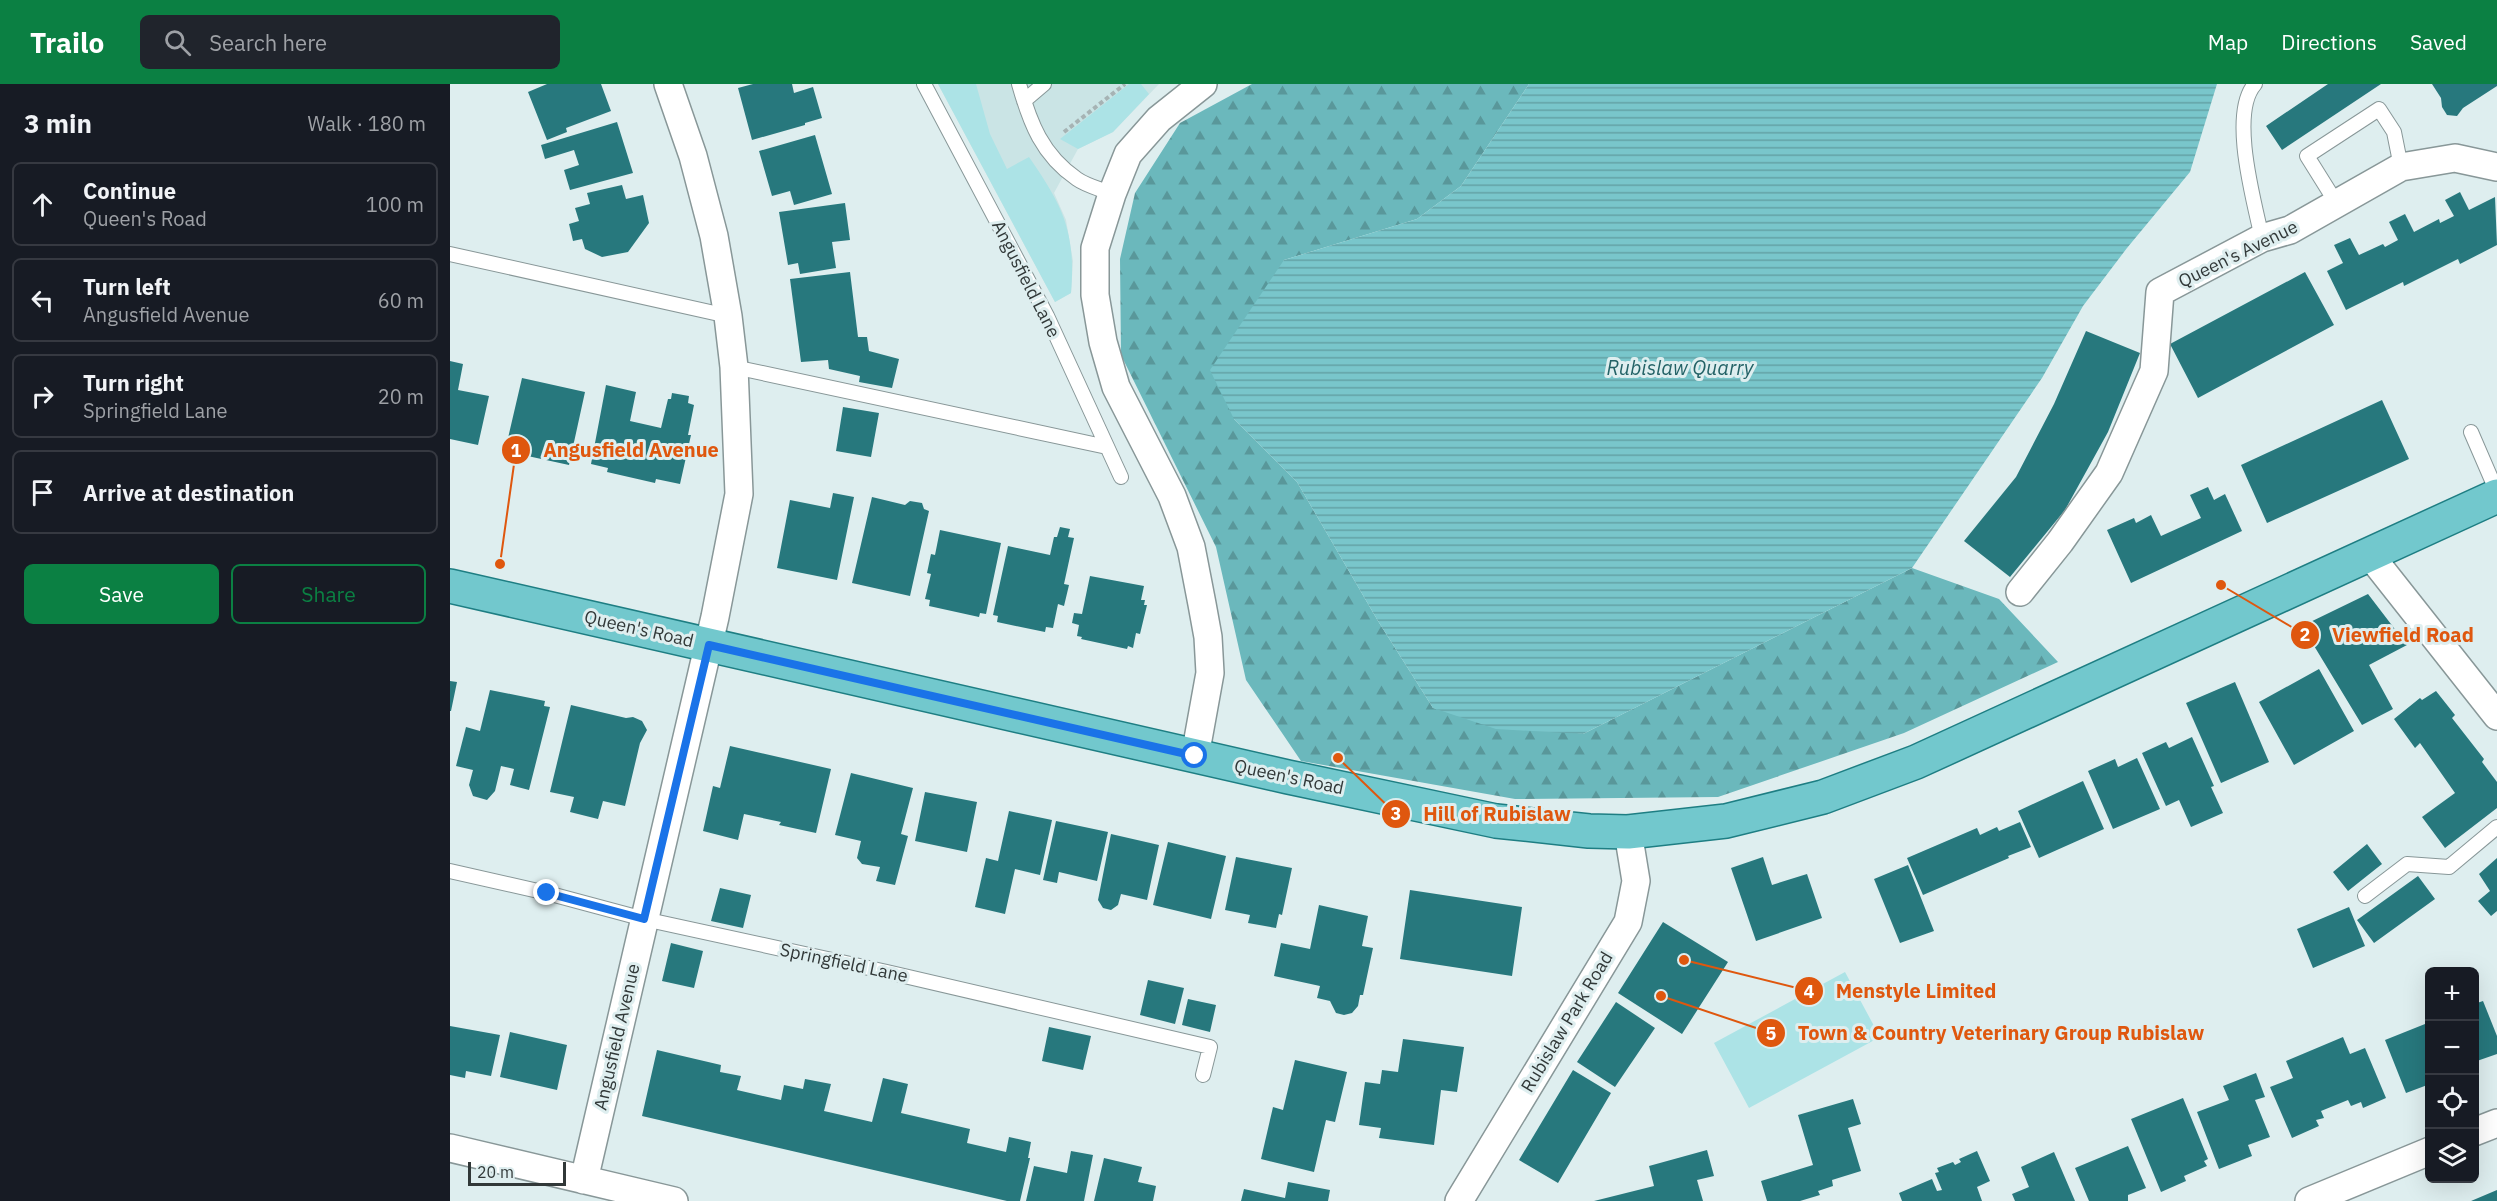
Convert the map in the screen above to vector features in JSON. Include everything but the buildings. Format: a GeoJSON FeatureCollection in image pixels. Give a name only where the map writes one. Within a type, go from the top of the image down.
{"type":"FeatureCollection","features":[{"type":"Feature","properties":{"kind":"main road","name":"Queen's Road"},"geometry":{"type":"LineString","coordinates":[[450,586],[1195,756],[1496,821],[1589,831],[1628,832],[1726,821],[1823,797],[1896,770],[2497,494]]}},
{"type":"Feature","properties":{"kind":"street","name":"Angusfield Avenue"},"geometry":{"type":"LineString","coordinates":[[584,1180],[709,645],[729,554],[739,494],[734,367],[728,316],[714,237],[693,156],[668,84]]}},
{"type":"Feature","properties":{"kind":"street"},"geometry":{"type":"LineString","coordinates":[[1195,756],[1210,673],[1208,637],[1191,547],[1172,496],[1116,387],[1103,342],[1095,295],[1095,248],[1112,194],[1128,154],[1159,119],[1203,84]]}},
{"type":"Feature","properties":{"kind":"street","name":"Queen's Avenue"},"geometry":{"type":"LineString","coordinates":[[2020,592],[2060,542],[2109,473],[2154,371],[2160,292],[2262,238],[2290,230],[2401,167],[2455,158],[2497,167]]}},
{"type":"Feature","properties":{"kind":"street"},"geometry":{"type":"LineString","coordinates":[[2369,554],[2497,716]]}},
{"type":"Feature","properties":{"kind":"street","name":"Rubislaw Park Road"},"geometry":{"type":"LineString","coordinates":[[1459,1201],[1628,922],[1636,881],[1628,832]]}},
{"type":"Feature","properties":{"kind":"street"},"geometry":{"type":"LineString","coordinates":[[2479,1130],[2497,1123]]}},
{"type":"Feature","properties":{"kind":"street"},"geometry":{"type":"LineString","coordinates":[[450,1148],[674,1201]]}},
{"type":"Feature","properties":{"kind":"street"},"geometry":{"type":"LineString","coordinates":[[2309,1201],[2425,1153]]}},
{"type":"Feature","properties":{"kind":"lane","name":"Angusfield Lane"},"geometry":{"type":"LineString","coordinates":[[924,84],[1047,316],[1121,477]]}},
{"type":"Feature","properties":{"kind":"lane"},"geometry":{"type":"LineString","coordinates":[[1020,84],[1032,127],[1044,147],[1077,180],[1112,194]]}},
{"type":"Feature","properties":{"kind":"lane"},"geometry":{"type":"LineString","coordinates":[[1024,101],[1044,84]]}},
{"type":"Feature","properties":{"kind":"lane"},"geometry":{"type":"LineString","coordinates":[[2255,84],[2247,93],[2244,150],[2262,238]]}},
{"type":"Feature","properties":{"kind":"lane"},"geometry":{"type":"LineString","coordinates":[[2337,204],[2307,156],[2379,109],[2394,132],[2401,167]]}},
{"type":"Feature","properties":{"kind":"lane"},"geometry":{"type":"LineString","coordinates":[[450,254],[728,316]]}},
{"type":"Feature","properties":{"kind":"lane"},"geometry":{"type":"LineString","coordinates":[[734,367],[1107,447]]}},
{"type":"Feature","properties":{"kind":"lane"},"geometry":{"type":"LineString","coordinates":[[2471,432],[2497,494]]}},
{"type":"Feature","properties":{"kind":"lane"},"geometry":{"type":"LineString","coordinates":[[2365,896],[2407,864],[2449,867],[2497,827]]}},
{"type":"Feature","properties":{"kind":"lane","name":"Springfield Lane"},"geometry":{"type":"LineString","coordinates":[[450,871],[547,893],[644,919],[887,972],[1210,1047],[1203,1075]]}},
{"type":"Feature","properties":{"kind":"path"},"geometry":{"type":"LineString","coordinates":[[1044,147],[1125,84]]}},
{"type":"Feature","properties":{"kind":"shaded area"},"geometry":{"type":"Polygon","coordinates":[[[938,84],[1159,84],[1113,132],[1078,149],[1054,193],[1066,220],[1073,261],[1071,293],[1055,302],[938,84]]]}},
{"type":"Feature","properties":{"kind":"shaded area"},"geometry":{"type":"Polygon","coordinates":[[[938,84],[976,84],[990,134],[1007,169],[1029,157],[1041,174],[1059,205],[1069,236],[1071,293],[1055,302],[938,84]]]}},
{"type":"Feature","properties":{"kind":"shaded area"},"geometry":{"type":"Polygon","coordinates":[[[1129,84],[1141,84],[1149,94],[1113,132],[1078,149],[1060,139],[1129,84]]]}},
{"type":"Feature","properties":{"kind":"shaded area"},"geometry":{"type":"Polygon","coordinates":[[[1845,972],[1880,1037],[1749,1108],[1714,1043],[1845,972]]]}},
{"type":"Feature","properties":{"kind":"green space"},"geometry":{"type":"Polygon","coordinates":[[[1252,84],[1529,84],[1461,186],[1417,219],[1284,260],[1234,419],[1297,482],[1378,621],[1433,708],[1583,734],[1912,568],[1999,599],[2058,662],[1904,733],[1718,797],[1515,799],[1301,761],[1246,680],[1216,547],[1121,355],[1120,259],[1135,193],[1180,123],[1252,84]]]}},
{"type":"Feature","properties":{"kind":"water","name":"Rubislaw Quarry"},"geometry":{"type":"Polygon","coordinates":[[[1529,84],[2217,84],[2190,172],[2127,248],[2083,306],[2042,378],[1912,568],[1583,734],[1496,729],[1433,708],[1378,621],[1297,482],[1234,419],[1210,370],[1284,260],[1417,219],[1461,186],[1529,84]]]}},
{"type":"Feature","properties":{"kind":"place","name":"Angusfield Avenue"},"geometry":{"type":"Point","coordinates":[500,564]}},
{"type":"Feature","properties":{"kind":"place","name":"Viewfield Road"},"geometry":{"type":"Point","coordinates":[2221,585]}},
{"type":"Feature","properties":{"kind":"place","name":"Hill of Rubislaw"},"geometry":{"type":"Point","coordinates":[1338,758]}},
{"type":"Feature","properties":{"kind":"place","name":"Menstyle Limited"},"geometry":{"type":"Point","coordinates":[1684,960]}},
{"type":"Feature","properties":{"kind":"place","name":"Town & Country Veterinary Group Rubislaw"},"geometry":{"type":"Point","coordinates":[1661,996]}},
{"type":"Feature","properties":{"kind":"route"},"geometry":{"type":"LineString","coordinates":[[547,893],[644,919],[709,645],[1195,756]]}}]}
